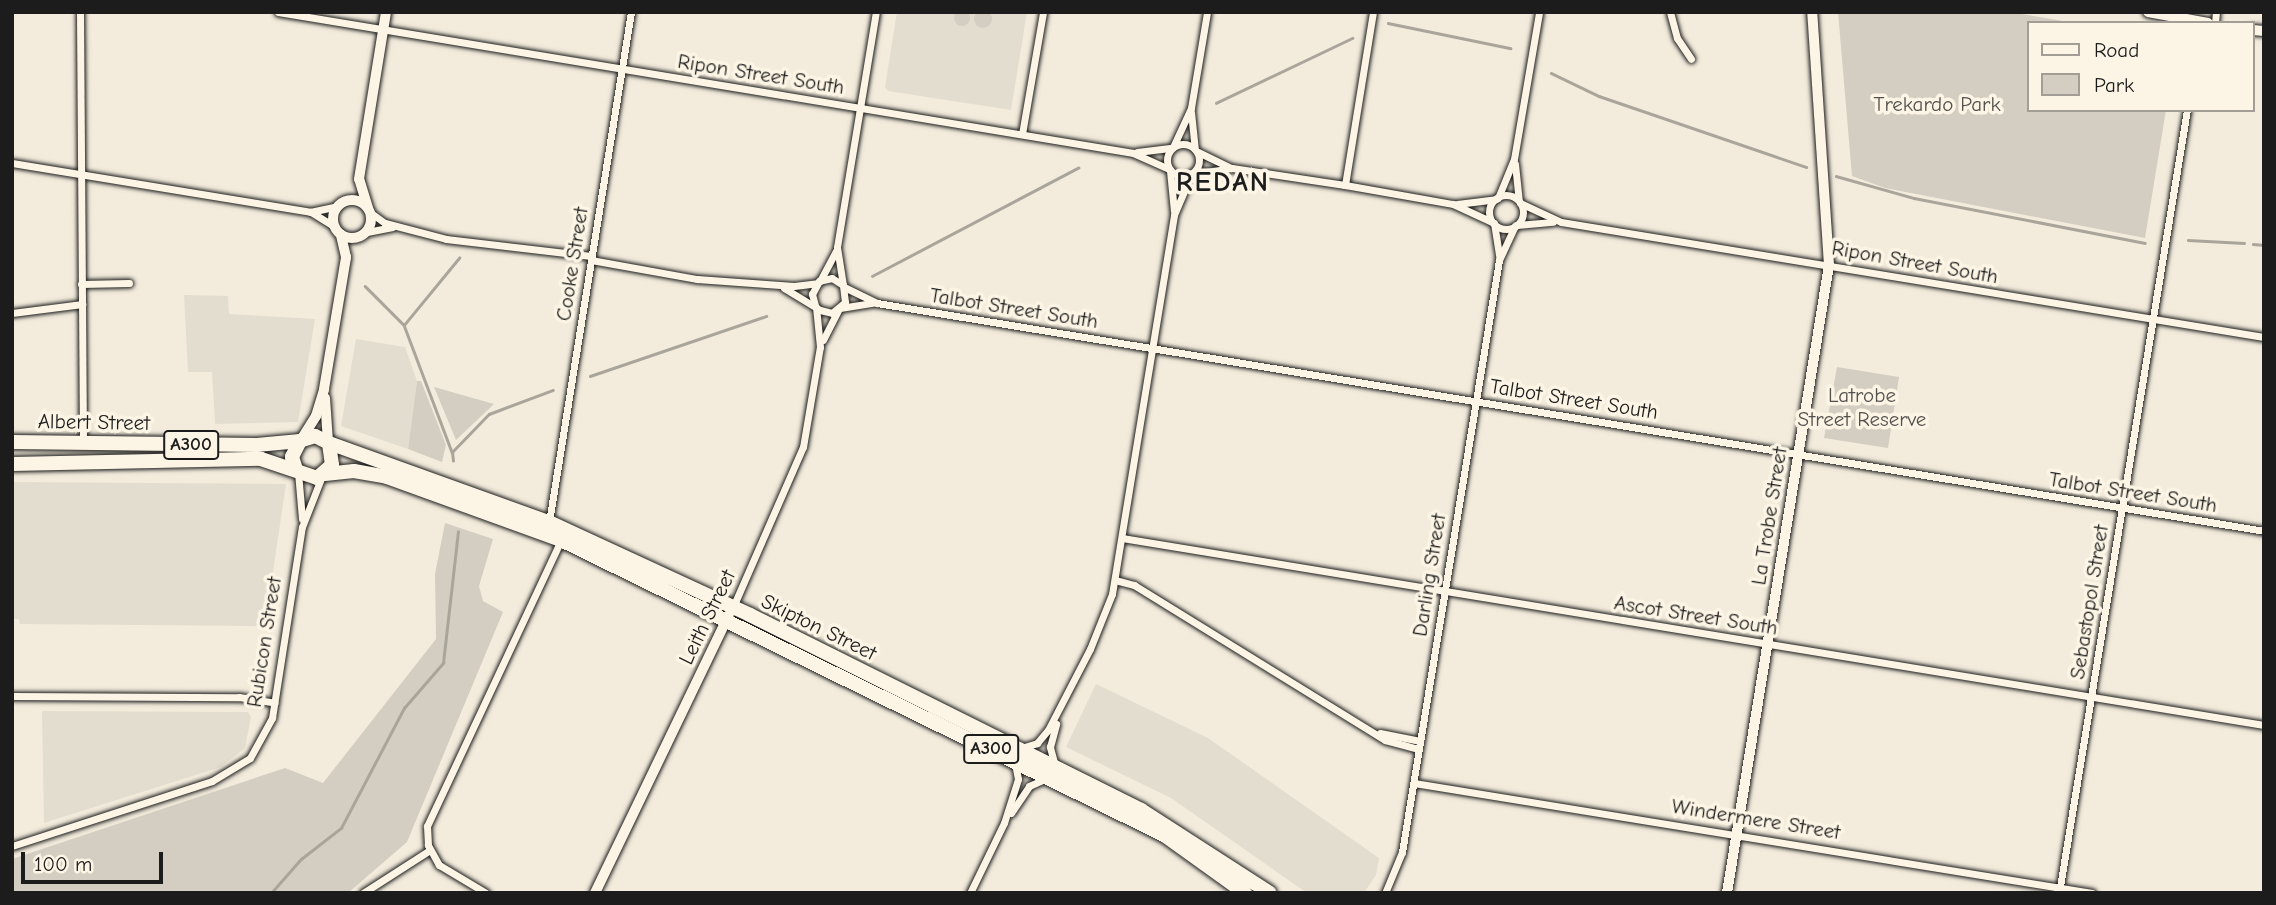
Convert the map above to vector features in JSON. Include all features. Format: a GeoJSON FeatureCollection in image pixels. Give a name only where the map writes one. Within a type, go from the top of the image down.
{"type":"FeatureCollection","features":[{"type":"Feature","properties":{"kind":"highway","name":"A300"},"geometry":{"type":"LineString","coordinates":[[300,441],[315,436],[328,442]]}},
{"type":"Feature","properties":{"kind":"highway","name":"Albert Street"},"geometry":{"type":"LineString","coordinates":[[12,442],[83,444],[300,441]]}},
{"type":"Feature","properties":{"kind":"highway"},"geometry":{"type":"LineString","coordinates":[[297,470],[293,452],[300,441]]}},
{"type":"Feature","properties":{"kind":"highway","name":"Skipton Street"},"geometry":{"type":"LineString","coordinates":[[328,442],[549,522],[733,608],[1053,773],[1170,825],[1270,893]]}},
{"type":"Feature","properties":{"kind":"highway"},"geometry":{"type":"LineString","coordinates":[[324,475],[334,460],[328,442]]}},
{"type":"Feature","properties":{"kind":"highway","name":"Albert Street"},"geometry":{"type":"LineString","coordinates":[[12,464],[261,459],[297,470]]}},
{"type":"Feature","properties":{"kind":"highway","name":"A300"},"geometry":{"type":"LineString","coordinates":[[297,470],[307,477],[324,475]]}},
{"type":"Feature","properties":{"kind":"highway","name":"Skipton Street"},"geometry":{"type":"LineString","coordinates":[[324,475],[354,471],[387,477],[561,540],[725,624],[1015,754]]}},
{"type":"Feature","properties":{"kind":"highway","name":"Skipton Street"},"geometry":{"type":"LineString","coordinates":[[1053,773],[1164,835],[1245,893]]}},
{"type":"Feature","properties":{"kind":"main road"},"geometry":{"type":"LineString","coordinates":[[300,441],[316,416],[324,389],[346,257],[338,231],[341,204],[359,178],[386,12]]}},
{"type":"Feature","properties":{"kind":"main road"},"geometry":{"type":"LineString","coordinates":[[2148,12],[2198,21]]}},
{"type":"Feature","properties":{"kind":"main road","name":"La Trobe Street"},"geometry":{"type":"LineString","coordinates":[[1727,893],[1829,265],[1813,14]]}},
{"type":"Feature","properties":{"kind":"main road"},"geometry":{"type":"LineString","coordinates":[[346,257],[364,234],[369,210],[359,178]]}},
{"type":"Feature","properties":{"kind":"main road"},"geometry":{"type":"LineString","coordinates":[[341,204],[355,200],[369,210]]}},
{"type":"Feature","properties":{"kind":"main road"},"geometry":{"type":"LineString","coordinates":[[338,231],[364,234]]}},
{"type":"Feature","properties":{"kind":"main road"},"geometry":{"type":"LineString","coordinates":[[324,389],[328,442]]}},
{"type":"Feature","properties":{"kind":"main road","name":"Leith Street"},"geometry":{"type":"LineString","coordinates":[[595,893],[733,608]]}},
{"type":"Feature","properties":{"kind":"street"},"geometry":{"type":"LineString","coordinates":[[80,12],[83,444]]}},
{"type":"Feature","properties":{"kind":"street","name":"Ripon Street South"},"geometry":{"type":"LineString","coordinates":[[278,12],[1133,153],[1169,170]]}},
{"type":"Feature","properties":{"kind":"street","name":"Cooke Street"},"geometry":{"type":"LineString","coordinates":[[549,522],[631,12]]}},
{"type":"Feature","properties":{"kind":"street"},"geometry":{"type":"LineString","coordinates":[[777,285],[827,312],[839,309],[846,297],[838,247],[876,12]]}},
{"type":"Feature","properties":{"kind":"street"},"geometry":{"type":"LineString","coordinates":[[1022,134],[1043,12]]}},
{"type":"Feature","properties":{"kind":"street"},"geometry":{"type":"LineString","coordinates":[[1004,823],[1031,784],[1053,773],[1051,741],[1065,701],[1106,612],[1115,580],[1174,215],[1191,174],[1199,163],[1191,108],[1207,12]]}},
{"type":"Feature","properties":{"kind":"street"},"geometry":{"type":"LineString","coordinates":[[1345,184],[1373,12]]}},
{"type":"Feature","properties":{"kind":"street"},"geometry":{"type":"LineString","coordinates":[[1493,223],[1490,210],[1514,159],[1539,12]]}},
{"type":"Feature","properties":{"kind":"street"},"geometry":{"type":"LineString","coordinates":[[1670,12],[1677,38],[1691,59]]}},
{"type":"Feature","properties":{"kind":"street"},"geometry":{"type":"LineString","coordinates":[[1174,215],[1166,158],[1191,108]]}},
{"type":"Feature","properties":{"kind":"street","name":"Sebastopol Street"},"geometry":{"type":"LineString","coordinates":[[2059,890],[2187,112]]}},
{"type":"Feature","properties":{"kind":"street"},"geometry":{"type":"LineString","coordinates":[[1172,147],[1185,144],[1232,168]]}},
{"type":"Feature","properties":{"kind":"street","name":"Ripon Street South"},"geometry":{"type":"LineString","coordinates":[[1133,153],[1172,147]]}},
{"type":"Feature","properties":{"kind":"street"},"geometry":{"type":"LineString","coordinates":[[1169,170],[1181,177],[1232,168],[1345,184],[1453,204],[1505,229],[1516,226],[1523,215],[1514,159]]}},
{"type":"Feature","properties":{"kind":"street"},"geometry":{"type":"LineString","coordinates":[[12,163],[310,212],[341,204]]}},
{"type":"Feature","properties":{"kind":"street"},"geometry":{"type":"LineString","coordinates":[[1453,204],[1509,196],[1520,202]]}},
{"type":"Feature","properties":{"kind":"street","name":"Ripon Street South"},"geometry":{"type":"LineString","coordinates":[[1520,202],[1561,222]]}},
{"type":"Feature","properties":{"kind":"street"},"geometry":{"type":"LineString","coordinates":[[369,210],[398,227],[457,241],[591,258],[678,277],[777,285],[818,282],[832,278],[844,286]]}},
{"type":"Feature","properties":{"kind":"street"},"geometry":{"type":"LineString","coordinates":[[310,212],[338,231]]}},
{"type":"Feature","properties":{"kind":"street","name":"Ripon Street South"},"geometry":{"type":"LineString","coordinates":[[1516,226],[1561,222],[2264,337]]}},
{"type":"Feature","properties":{"kind":"street","name":"Darling Street"},"geometry":{"type":"LineString","coordinates":[[1493,223],[1499,260]]}},
{"type":"Feature","properties":{"kind":"street","name":"Darling Street"},"geometry":{"type":"LineString","coordinates":[[1385,893],[1400,861],[1499,260],[1516,226]]}},
{"type":"Feature","properties":{"kind":"street"},"geometry":{"type":"LineString","coordinates":[[364,234],[398,227]]}},
{"type":"Feature","properties":{"kind":"street"},"geometry":{"type":"LineString","coordinates":[[816,306],[812,293],[838,247]]}},
{"type":"Feature","properties":{"kind":"street"},"geometry":{"type":"LineString","coordinates":[[81,284],[130,283]]}},
{"type":"Feature","properties":{"kind":"street","name":"Talbot Street South"},"geometry":{"type":"LineString","coordinates":[[844,286],[877,303],[2264,531]]}},
{"type":"Feature","properties":{"kind":"street","name":"Talbot Street South"},"geometry":{"type":"LineString","coordinates":[[839,309],[877,303]]}},
{"type":"Feature","properties":{"kind":"street"},"geometry":{"type":"LineString","coordinates":[[12,313],[82,304]]}},
{"type":"Feature","properties":{"kind":"street","name":"Leith Street"},"geometry":{"type":"LineString","coordinates":[[733,608],[800,458],[820,347],[816,306]]}},
{"type":"Feature","properties":{"kind":"street","name":"Leith Street"},"geometry":{"type":"LineString","coordinates":[[820,347],[839,309]]}},
{"type":"Feature","properties":{"kind":"street","name":"Rubicon Street"},"geometry":{"type":"LineString","coordinates":[[12,846],[212,780],[250,758],[264,738],[275,703],[302,527],[297,470]]}},
{"type":"Feature","properties":{"kind":"street","name":"Rubicon Street"},"geometry":{"type":"LineString","coordinates":[[302,527],[324,475]]}},
{"type":"Feature","properties":{"kind":"street","name":"Ascot Street South"},"geometry":{"type":"LineString","coordinates":[[1122,538],[2264,725]]}},
{"type":"Feature","properties":{"kind":"street"},"geometry":{"type":"LineString","coordinates":[[486,893],[449,874],[430,850],[430,815],[561,540]]}},
{"type":"Feature","properties":{"kind":"street"},"geometry":{"type":"LineString","coordinates":[[1115,580],[1136,586],[1392,743],[1420,745]]}},
{"type":"Feature","properties":{"kind":"street"},"geometry":{"type":"LineString","coordinates":[[12,696],[239,697],[275,703]]}},
{"type":"Feature","properties":{"kind":"street"},"geometry":{"type":"LineString","coordinates":[[970,893],[1004,823],[1018,779],[1015,754],[1042,739],[1065,701]]}},
{"type":"Feature","properties":{"kind":"street","name":"Windermere Street"},"geometry":{"type":"LineString","coordinates":[[1414,783],[1737,834],[2059,890],[2092,893]]}},
{"type":"Feature","properties":{"kind":"street"},"geometry":{"type":"LineString","coordinates":[[363,893],[430,850]]}},
{"type":"Feature","properties":{"kind":"shaded area"},"geometry":{"type":"Polygon","coordinates":[[[897,12],[1027,12],[1011,110],[888,91],[885,87],[897,12]]]}},
{"type":"Feature","properties":{"kind":"shaded area"},"geometry":{"type":"Polygon","coordinates":[[[184,295],[228,296],[229,314],[315,319],[298,422],[215,424],[212,372],[188,372],[184,295]]]}},
{"type":"Feature","properties":{"kind":"shaded area"},"geometry":{"type":"Polygon","coordinates":[[[356,339],[405,347],[417,381],[408,449],[341,426],[356,339]]]}},
{"type":"Feature","properties":{"kind":"shaded area"},"geometry":{"type":"Polygon","coordinates":[[[12,482],[286,484],[265,626],[20,624],[19,619],[12,619],[12,482]]]}},
{"type":"Feature","properties":{"kind":"shaded area"},"geometry":{"type":"Polygon","coordinates":[[[1096,684],[1208,738],[1379,858],[1376,875],[1364,893],[1307,893],[1171,798],[1066,747],[1096,684]]]}},
{"type":"Feature","properties":{"kind":"shaded area"},"geometry":{"type":"Polygon","coordinates":[[[42,711],[248,712],[251,717],[245,748],[221,767],[44,823],[42,711]]]}},
{"type":"Feature","properties":{"kind":"green space"},"geometry":{"type":"Polygon","coordinates":[[[959,10],[965,10],[970,18],[968,24],[959,26],[954,21],[954,15],[959,10]]]}},
{"type":"Feature","properties":{"kind":"green space"},"geometry":{"type":"Polygon","coordinates":[[[983,10],[989,13],[992,19],[989,25],[983,28],[977,25],[974,19],[977,13],[983,10]]]}},
{"type":"Feature","properties":{"kind":"green space","name":"Trekardo Park"},"geometry":{"type":"Polygon","coordinates":[[[1838,12],[2010,12],[2063,21],[2028,21],[2028,112],[2166,112],[2145,238],[1885,188],[1852,176],[1838,12]]]}},
{"type":"Feature","properties":{"kind":"green space","name":"Latrobe Street Reserve"},"geometry":{"type":"Polygon","coordinates":[[[1837,367],[1899,377],[1888,448],[1824,438],[1837,367]]]}},
{"type":"Feature","properties":{"kind":"green space"},"geometry":{"type":"Polygon","coordinates":[[[417,381],[421,381],[446,445],[442,462],[408,449],[417,381]]]}},
{"type":"Feature","properties":{"kind":"green space"},"geometry":{"type":"Polygon","coordinates":[[[434,387],[494,404],[456,440],[434,387]]]}},
{"type":"Feature","properties":{"kind":"green space"},"geometry":{"type":"Polygon","coordinates":[[[445,523],[493,539],[479,586],[483,601],[503,612],[407,842],[348,893],[12,893],[12,859],[285,768],[323,783],[436,639],[435,574],[445,523]]]}},
{"type":"Feature","properties":{"kind":"waterway"},"geometry":{"type":"LineString","coordinates":[[1388,23],[1510,48]]}},
{"type":"Feature","properties":{"kind":"waterway"},"geometry":{"type":"LineString","coordinates":[[1216,103],[1352,38]]}},
{"type":"Feature","properties":{"kind":"waterway"},"geometry":{"type":"LineString","coordinates":[[1551,73],[1599,96],[1806,167]]}},
{"type":"Feature","properties":{"kind":"waterway"},"geometry":{"type":"LineString","coordinates":[[872,276],[1078,168]]}},
{"type":"Feature","properties":{"kind":"waterway"},"geometry":{"type":"LineString","coordinates":[[1836,176],[1914,198],[2145,243]]}},
{"type":"Feature","properties":{"kind":"waterway"},"geometry":{"type":"LineString","coordinates":[[2188,240],[2244,243]]}},
{"type":"Feature","properties":{"kind":"waterway"},"geometry":{"type":"LineString","coordinates":[[2253,244],[2264,245]]}},
{"type":"Feature","properties":{"kind":"waterway"},"geometry":{"type":"LineString","coordinates":[[404,325],[459,258]]}},
{"type":"Feature","properties":{"kind":"waterway"},"geometry":{"type":"LineString","coordinates":[[365,286],[404,325],[452,452]]}},
{"type":"Feature","properties":{"kind":"waterway"},"geometry":{"type":"LineString","coordinates":[[590,376],[766,316]]}},
{"type":"Feature","properties":{"kind":"waterway"},"geometry":{"type":"LineString","coordinates":[[453,461],[452,452],[489,414],[553,390]]}},
{"type":"Feature","properties":{"kind":"waterway"},"geometry":{"type":"LineString","coordinates":[[271,893],[301,859],[341,828],[404,708],[443,663],[458,532]]}},
{"type":"Feature","properties":{"kind":"district","name":"REDAN"},"geometry":{"type":"Point","coordinates":[1223,182]}}]}
